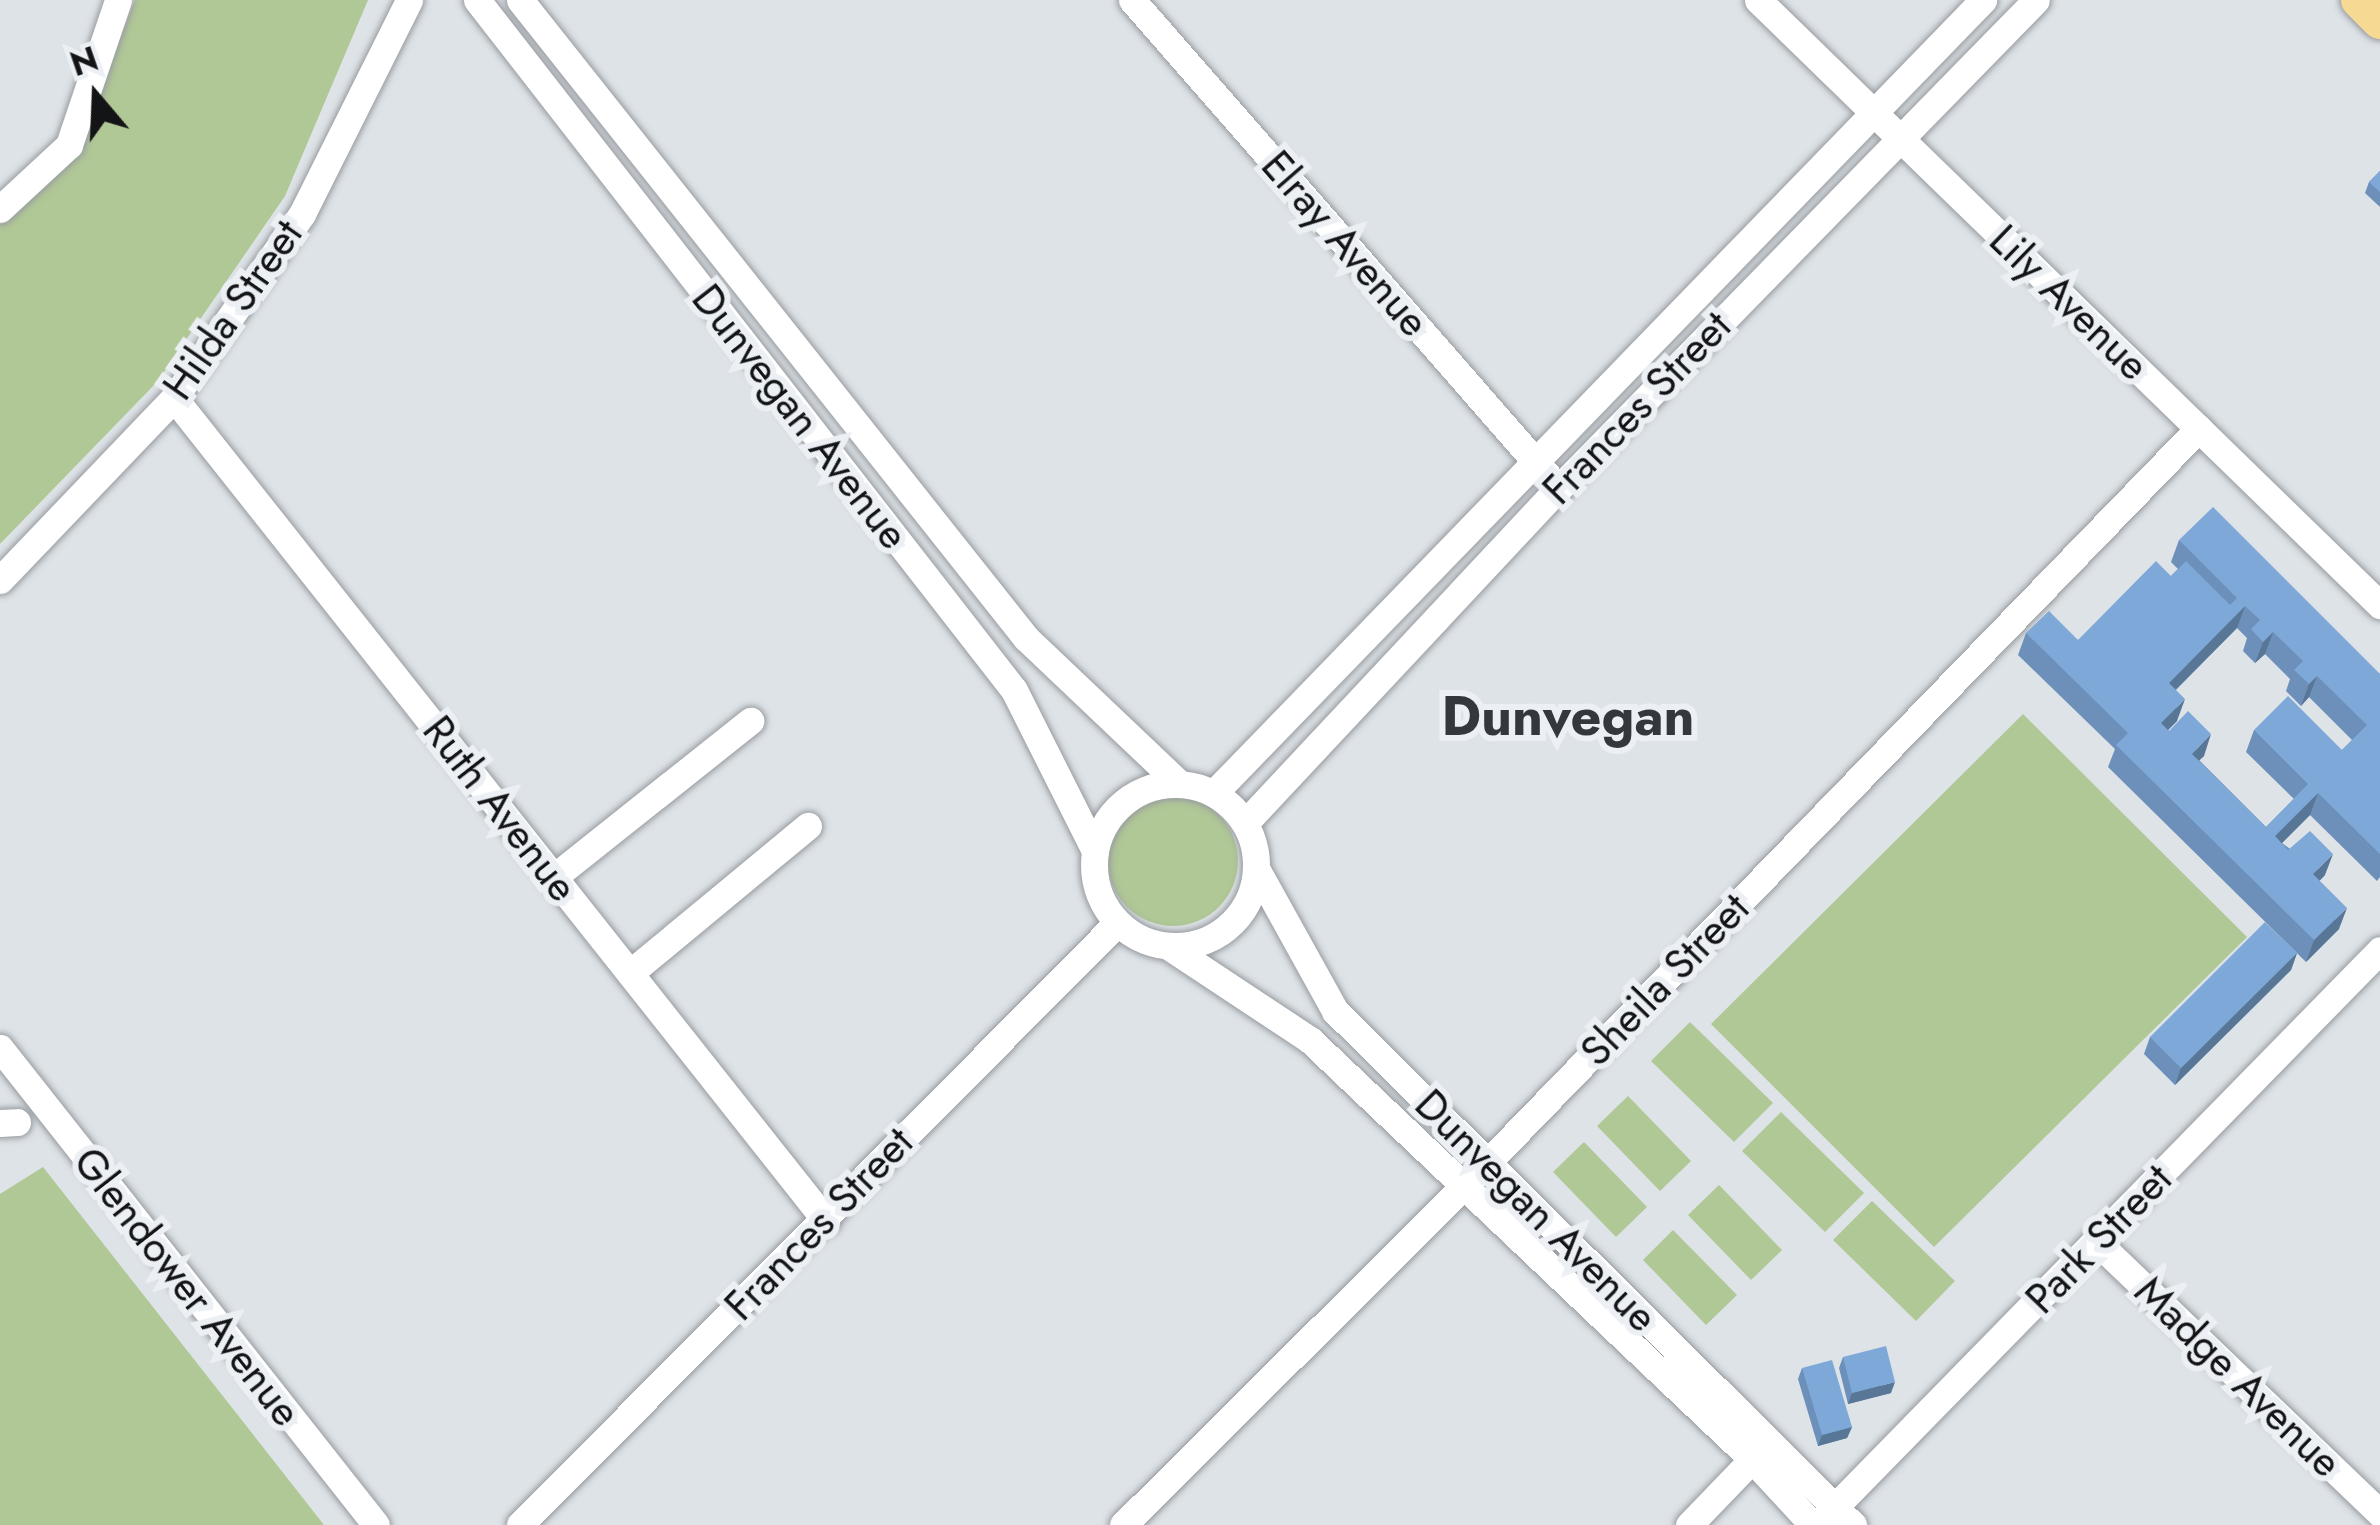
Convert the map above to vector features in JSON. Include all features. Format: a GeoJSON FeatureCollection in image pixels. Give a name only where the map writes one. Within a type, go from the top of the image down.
{"type":"FeatureCollection","features":[{"type":"Feature","properties":{"kind":"main road"},"geometry":{"type":"LineString","coordinates":[[2359,0],[2380,21]]}},
{"type":"Feature","properties":{"kind":"street"},"geometry":{"type":"LineString","coordinates":[[0,209],[69,145],[118,0]]}},
{"type":"Feature","properties":{"kind":"street","name":"Hilda Street"},"geometry":{"type":"LineString","coordinates":[[0,580],[174,398],[302,214],[409,0]]}},
{"type":"Feature","properties":{"kind":"street","name":"Dunvegan Avenue"},"geometry":{"type":"LineString","coordinates":[[477,0],[1014,690],[1094,851]]}},
{"type":"Feature","properties":{"kind":"street","name":"Dunvegan Avenue"},"geometry":{"type":"LineString","coordinates":[[520,0],[1050,667],[1180,784]]}},
{"type":"Feature","properties":{"kind":"street","name":"Elray Avenue"},"geometry":{"type":"LineString","coordinates":[[1132,0],[1559,488]]}},
{"type":"Feature","properties":{"kind":"street","name":"Lily Avenue"},"geometry":{"type":"LineString","coordinates":[[1758,0],[2380,605]]}},
{"type":"Feature","properties":{"kind":"street","name":"Frances Street"},"geometry":{"type":"LineString","coordinates":[[1214,794],[1983,0]]}},
{"type":"Feature","properties":{"kind":"street","name":"Frances Street"},"geometry":{"type":"LineString","coordinates":[[1245,823],[1559,488],[2036,0]]}},
{"type":"Feature","properties":{"kind":"street"},"geometry":{"type":"LineString","coordinates":[[659,236],[690,214]]}},
{"type":"Feature","properties":{"kind":"street"},"geometry":{"type":"LineString","coordinates":[[773,382],[805,358]]}},
{"type":"Feature","properties":{"kind":"street","name":"Ruth Avenue"},"geometry":{"type":"LineString","coordinates":[[174,398],[826,1221]]}},
{"type":"Feature","properties":{"kind":"street","name":"Sheila Street"},"geometry":{"type":"LineString","coordinates":[[1123,1525],[1487,1163],[2199,428]]}},
{"type":"Feature","properties":{"kind":"street"},"geometry":{"type":"LineString","coordinates":[[900,544],[933,520]]}},
{"type":"Feature","properties":{"kind":"street"},"geometry":{"type":"LineString","coordinates":[[1014,690],[1050,667]]}},
{"type":"Feature","properties":{"kind":"street"},"geometry":{"type":"LineString","coordinates":[[554,878],[750,721]]}},
{"type":"Feature","properties":{"kind":"street"},"geometry":{"type":"LineString","coordinates":[[1180,784],[1214,794],[1245,823],[1257,870],[1244,906],[1218,934],[1168,946],[1149,942],[1117,922],[1094,877],[1094,851],[1116,809],[1156,786],[1180,784]]}},
{"type":"Feature","properties":{"kind":"street"},"geometry":{"type":"LineString","coordinates":[[631,973],[808,826]]}},
{"type":"Feature","properties":{"kind":"street","name":"Dunvegan Avenue"},"geometry":{"type":"LineString","coordinates":[[1257,870],[1335,1011],[1829,1521]]}},
{"type":"Feature","properties":{"kind":"street","name":"Frances Street"},"geometry":{"type":"LineString","coordinates":[[520,1525],[1117,922]]}},
{"type":"Feature","properties":{"kind":"street","name":"Dunvegan Avenue"},"geometry":{"type":"LineString","coordinates":[[1168,946],[1310,1040],[1463,1186],[1760,1450]]}},
{"type":"Feature","properties":{"kind":"street","name":"Park Street"},"geometry":{"type":"LineString","coordinates":[[1829,1521],[2380,950]]}},
{"type":"Feature","properties":{"kind":"street"},"geometry":{"type":"LineString","coordinates":[[1310,1040],[1335,1011]]}},
{"type":"Feature","properties":{"kind":"street","name":"Glendower Avenue"},"geometry":{"type":"LineString","coordinates":[[0,1048],[376,1525]]}},
{"type":"Feature","properties":{"kind":"street","name":"Madge Avenue"},"geometry":{"type":"LineString","coordinates":[[2097,1242],[2380,1513]]}},
{"type":"Feature","properties":{"kind":"street"},"geometry":{"type":"LineString","coordinates":[[1689,1525],[1760,1450]]}},
{"type":"Feature","properties":{"kind":"green space"},"geometry":{"type":"Polygon","coordinates":[[[135,0],[368,0],[285,196],[157,382],[0,544],[0,220],[75,154],[135,0]]]}},
{"type":"Feature","properties":{"kind":"green space"},"geometry":{"type":"Polygon","coordinates":[[[2023,714],[2247,937],[1934,1247],[1711,1024],[2023,714]]]}},
{"type":"Feature","properties":{"kind":"green space"},"geometry":{"type":"Polygon","coordinates":[[[1173,796],[1198,801],[1219,815],[1233,836],[1238,861],[1233,886],[1219,907],[1198,921],[1173,926],[1148,921],[1127,907],[1113,886],[1108,861],[1113,836],[1127,815],[1148,801],[1173,796]]]}},
{"type":"Feature","properties":{"kind":"green space"},"geometry":{"type":"Polygon","coordinates":[[[1690,1022],[1773,1103],[1734,1142],[1651,1061],[1690,1022]]]}},
{"type":"Feature","properties":{"kind":"green space"},"geometry":{"type":"Polygon","coordinates":[[[1628,1096],[1691,1161],[1660,1191],[1597,1126],[1628,1096]]]}},
{"type":"Feature","properties":{"kind":"green space"},"geometry":{"type":"Polygon","coordinates":[[[1781,1112],[1864,1193],[1825,1232],[1742,1151],[1781,1112]]]}},
{"type":"Feature","properties":{"kind":"green space"},"geometry":{"type":"Polygon","coordinates":[[[1584,1142],[1647,1207],[1616,1237],[1553,1172],[1584,1142]]]}},
{"type":"Feature","properties":{"kind":"green space"},"geometry":{"type":"Polygon","coordinates":[[[43,1167],[324,1525],[0,1525],[0,1194],[43,1167]]]}},
{"type":"Feature","properties":{"kind":"green space"},"geometry":{"type":"Polygon","coordinates":[[[1719,1185],[1782,1250],[1751,1280],[1688,1215],[1719,1185]]]}},
{"type":"Feature","properties":{"kind":"green space"},"geometry":{"type":"Polygon","coordinates":[[[1872,1201],[1955,1281],[1916,1321],[1833,1240],[1872,1201]]]}},
{"type":"Feature","properties":{"kind":"green space"},"geometry":{"type":"Polygon","coordinates":[[[1673,1230],[1737,1295],[1706,1325],[1643,1260],[1673,1230]]]}},
{"type":"Feature","properties":{"kind":"building"},"geometry":{"type":"Polygon","coordinates":[[[2380,171],[2380,192],[2369,182],[2380,171]]]}},
{"type":"Feature","properties":{"kind":"building"},"geometry":{"type":"Polygon","coordinates":[[[2213,507],[2380,674],[2380,854],[2318,793],[2275,836],[2288,850],[2310,831],[2333,854],[2313,874],[2347,908],[2314,940],[2116,745],[2128,733],[2026,633],[2049,611],[2078,640],[2156,561],[2171,576],[2186,561],[2230,605],[2237,598],[2179,540],[2213,507]],[[2245,606],[2169,683],[2185,699],[2161,723],[2169,731],[2188,711],[2211,734],[2192,754],[2266,827],[2308,784],[2254,730],[2288,696],[2342,750],[2367,725],[2317,676],[2309,684],[2294,670],[2303,661],[2273,632],[2263,642],[2251,629],[2260,620],[2245,606]]]}},
{"type":"Feature","properties":{"kind":"building"},"geometry":{"type":"Polygon","coordinates":[[[2265,922],[2297,953],[2181,1068],[2150,1037],[2265,922]]]}},
{"type":"Feature","properties":{"kind":"building"},"geometry":{"type":"Polygon","coordinates":[[[1886,1346],[1895,1382],[1852,1393],[1843,1357],[1886,1346]]]}},
{"type":"Feature","properties":{"kind":"building"},"geometry":{"type":"Polygon","coordinates":[[[1832,1360],[1852,1427],[1822,1435],[1802,1368],[1832,1360]]]}},
{"type":"Feature","properties":{"kind":"district","name":"Dunvegan"},"geometry":{"type":"Point","coordinates":[1568,716]}}]}
